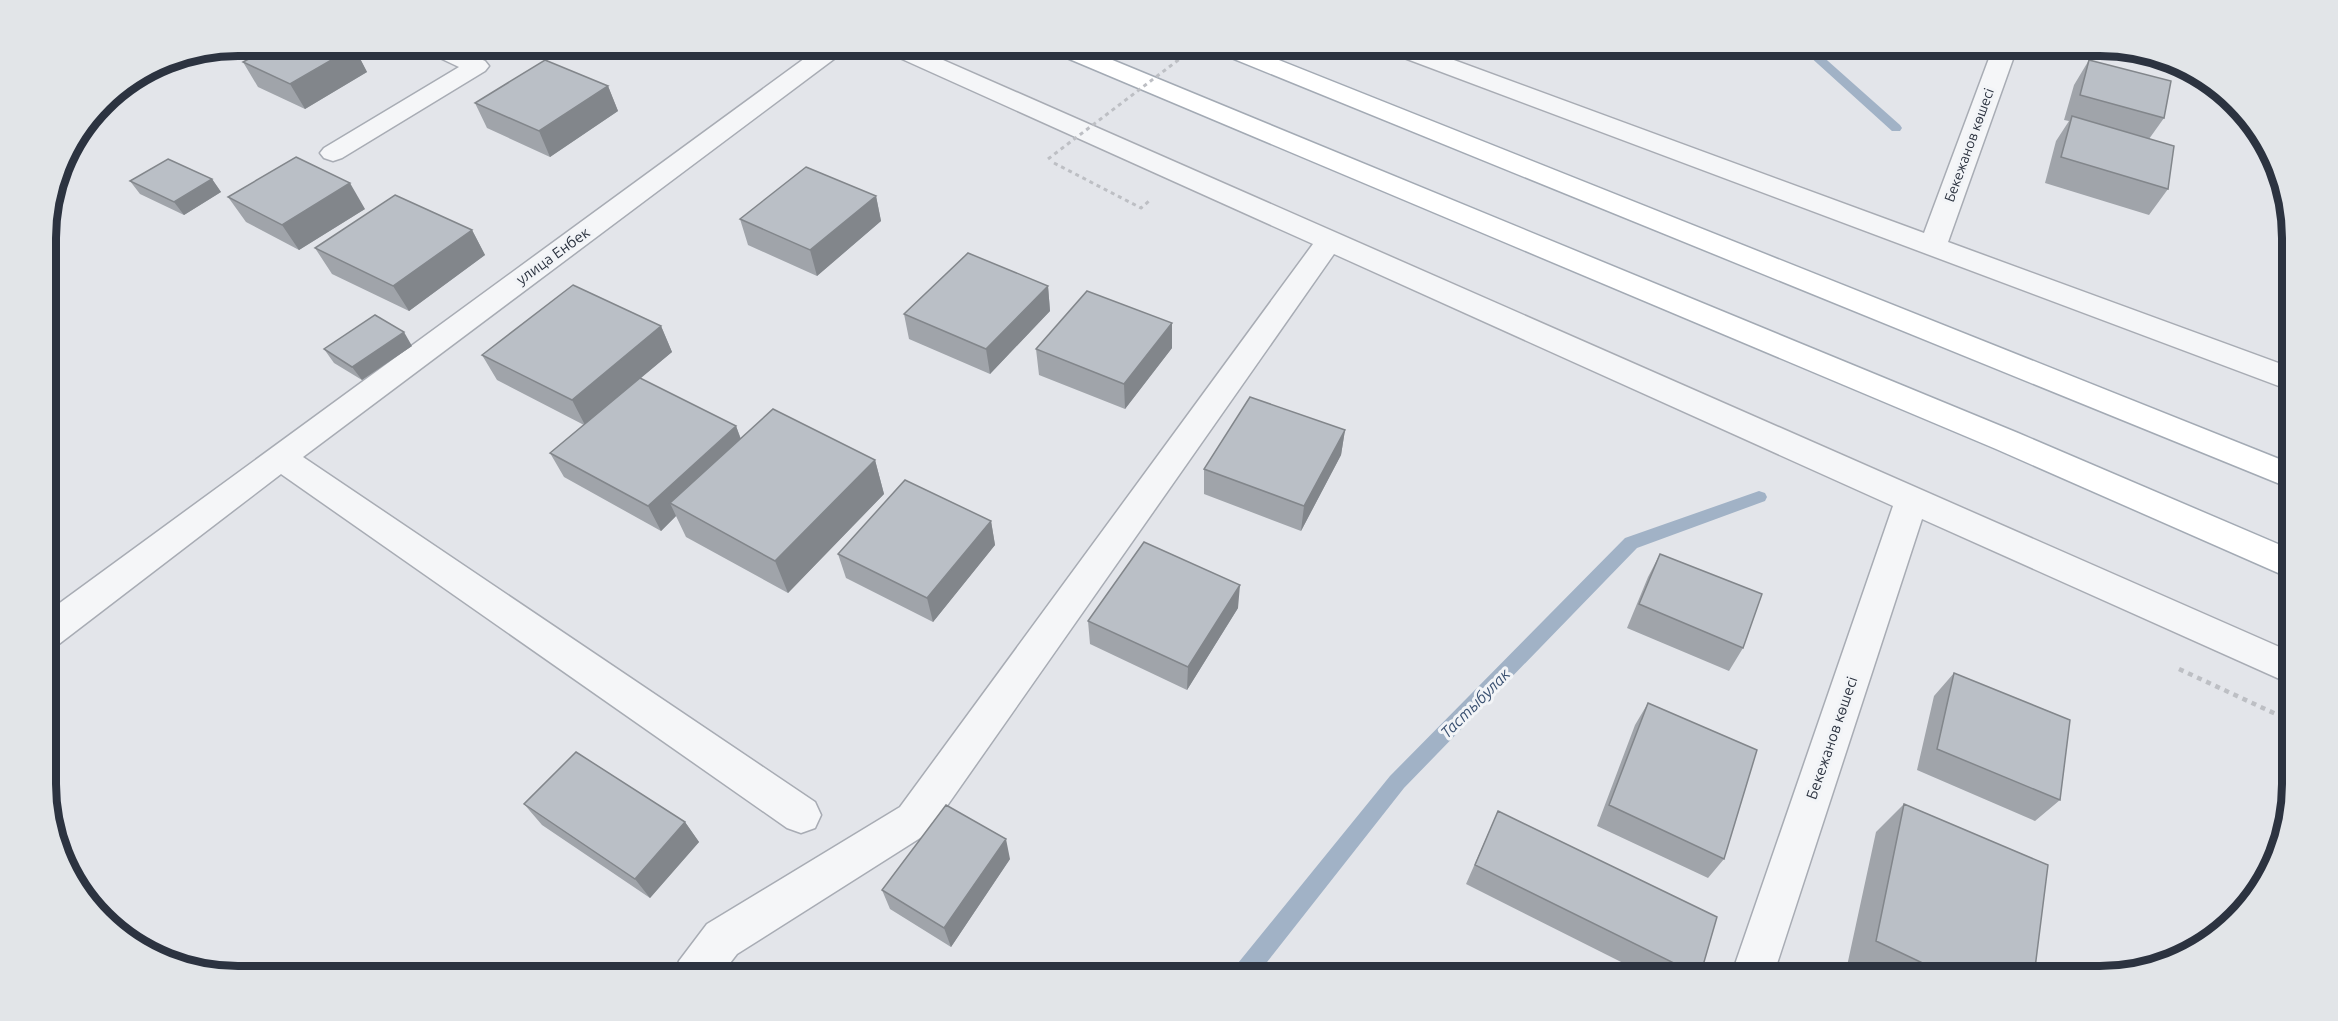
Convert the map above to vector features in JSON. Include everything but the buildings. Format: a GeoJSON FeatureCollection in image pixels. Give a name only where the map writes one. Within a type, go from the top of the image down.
{"type":"FeatureCollection","features":[{"type":"Feature","properties":{"kind":"main road"},"geometry":{"type":"LineString","coordinates":[[1080,55],[2007,441],[2282,561]]}},
{"type":"Feature","properties":{"kind":"main road"},"geometry":{"type":"LineString","coordinates":[[1245,55],[2282,473]]}},
{"type":"Feature","properties":{"kind":"street"},"geometry":{"type":"LineString","coordinates":[[333,153],[477,66],[453,55]]}},
{"type":"Feature","properties":{"kind":"street","name":"улица Енбек"},"geometry":{"type":"LineString","coordinates":[[56,625],[274,461],[824,55]]}},
{"type":"Feature","properties":{"kind":"street"},"geometry":{"type":"LineString","coordinates":[[913,55],[2282,665]]}},
{"type":"Feature","properties":{"kind":"street"},"geometry":{"type":"LineString","coordinates":[[1417,55],[2282,376]]}},
{"type":"Feature","properties":{"kind":"street","name":"Бекежанов көшесі"},"geometry":{"type":"LineString","coordinates":[[1933,246],[2002,55]]}},
{"type":"Feature","properties":{"kind":"street"},"geometry":{"type":"LineString","coordinates":[[702,966],[722,939],[914,820],[1330,240]]}},
{"type":"Feature","properties":{"kind":"street"},"geometry":{"type":"LineString","coordinates":[[274,461],[801,815]]}},
{"type":"Feature","properties":{"kind":"street","name":"Бекежанов көшесі"},"geometry":{"type":"LineString","coordinates":[[1756,965],[1912,500]]}},
{"type":"Feature","properties":{"kind":"path"},"geometry":{"type":"LineString","coordinates":[[1141,208],[1048,159],[1185,55]]}},
{"type":"Feature","properties":{"kind":"waterway","name":"Тастыбулак"},"geometry":{"type":"LineString","coordinates":[[1814,55],[1896,128]]}},
{"type":"Feature","properties":{"kind":"waterway","name":"Тастыбулак"},"geometry":{"type":"LineString","coordinates":[[1250,965],[1397,782],[1631,543],[1759,497]]}}]}
